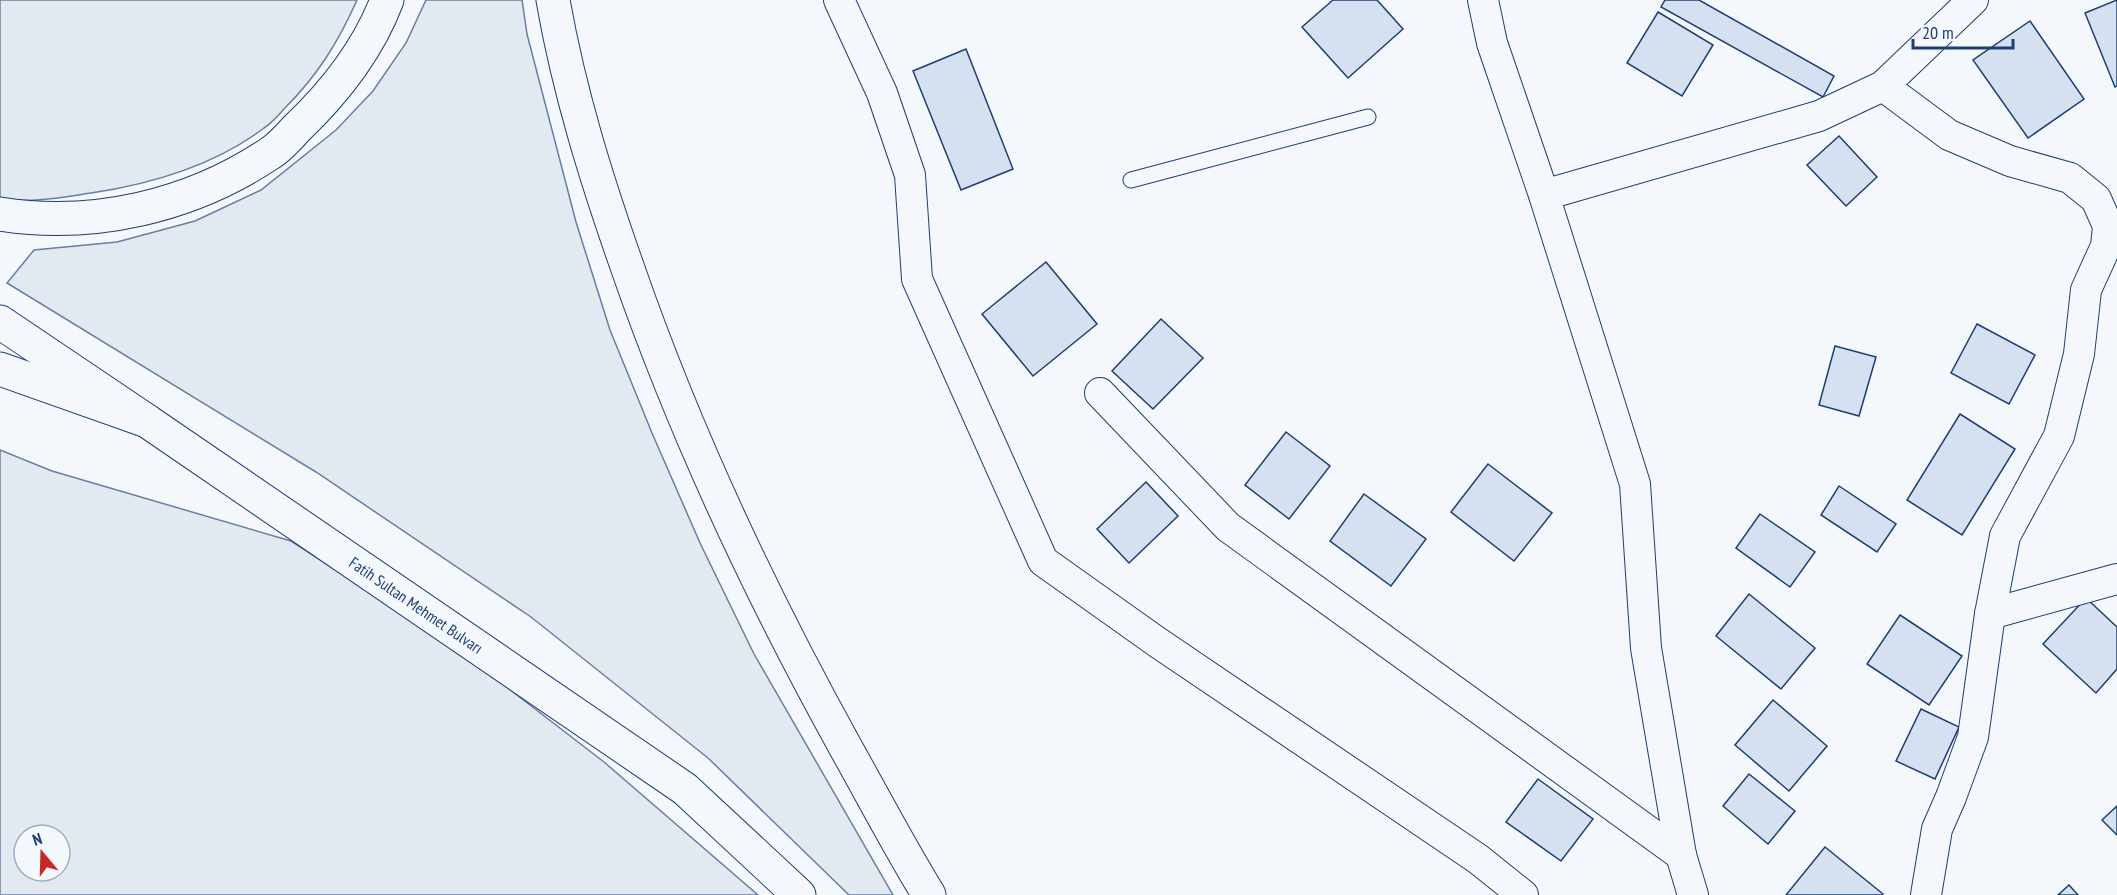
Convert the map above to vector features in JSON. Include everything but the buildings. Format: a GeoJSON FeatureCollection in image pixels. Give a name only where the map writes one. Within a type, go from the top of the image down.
{"type":"FeatureCollection","features":[{"type":"Feature","properties":{"kind":"highway"},"geometry":{"type":"LineString","coordinates":[[0,214],[33,219],[95,216],[154,207],[223,180],[271,153],[321,105],[356,60],[387,0]]}},
{"type":"Feature","properties":{"kind":"highway"},"geometry":{"type":"LineString","coordinates":[[553,0],[563,58],[604,203],[646,322],[693,439],[757,580],[819,699],[929,895]]}},
{"type":"Feature","properties":{"kind":"highway"},"geometry":{"type":"LineString","coordinates":[[0,322],[147,421]]}},
{"type":"Feature","properties":{"kind":"highway","name":"Fatih Sultan Mehmet Bulvarı"},"geometry":{"type":"LineString","coordinates":[[0,369],[147,421],[685,789],[799,895]]}},
{"type":"Feature","properties":{"kind":"street"},"geometry":{"type":"LineString","coordinates":[[840,0],[882,93],[910,175],[917,279],[1043,561],[1157,642],[1478,859],[1523,895]]}},
{"type":"Feature","properties":{"kind":"street"},"geometry":{"type":"LineString","coordinates":[[1483,0],[1492,43],[1544,195],[1635,484],[1646,648],[1681,855],[1693,895]]}},
{"type":"Feature","properties":{"kind":"street"},"geometry":{"type":"LineString","coordinates":[[1544,195],[1819,116],[1883,86],[1973,0]]}},
{"type":"Feature","properties":{"kind":"street"},"geometry":{"type":"LineString","coordinates":[[1883,86],[1949,135],[2010,161],[2070,178],[2096,199],[2108,226],[2106,246],[2086,290],[2079,354],[2059,436],[2006,536],[1990,614],[1973,737],[1937,829],[1926,895]]}},
{"type":"Feature","properties":{"kind":"street"},"geometry":{"type":"LineString","coordinates":[[1100,393],[1228,527],[1681,855]]}},
{"type":"Feature","properties":{"kind":"street"},"geometry":{"type":"LineString","coordinates":[[1990,614],[2117,579]]}},
{"type":"Feature","properties":{"kind":"lane"},"geometry":{"type":"LineString","coordinates":[[1131,180],[1368,117]]}},
{"type":"Feature","properties":{"kind":"shaded area"},"geometry":{"type":"Polygon","coordinates":[[[0,0],[357,0],[334,45],[307,84],[272,122],[245,141],[182,171],[136,184],[46,199],[11,200],[0,198],[0,0]]]}},
{"type":"Feature","properties":{"kind":"shaded area"},"geometry":{"type":"Polygon","coordinates":[[[426,0],[522,0],[527,34],[576,222],[610,330],[652,433],[700,543],[754,654],[893,895],[849,895],[708,758],[531,617],[316,472],[7,283],[34,250],[117,242],[195,221],[261,190],[336,130],[373,91],[406,43],[426,0]]]}},
{"type":"Feature","properties":{"kind":"shaded area"},"geometry":{"type":"Polygon","coordinates":[[[0,450],[52,471],[291,541],[452,645],[604,762],[758,895],[0,895],[0,450]]]}}]}
